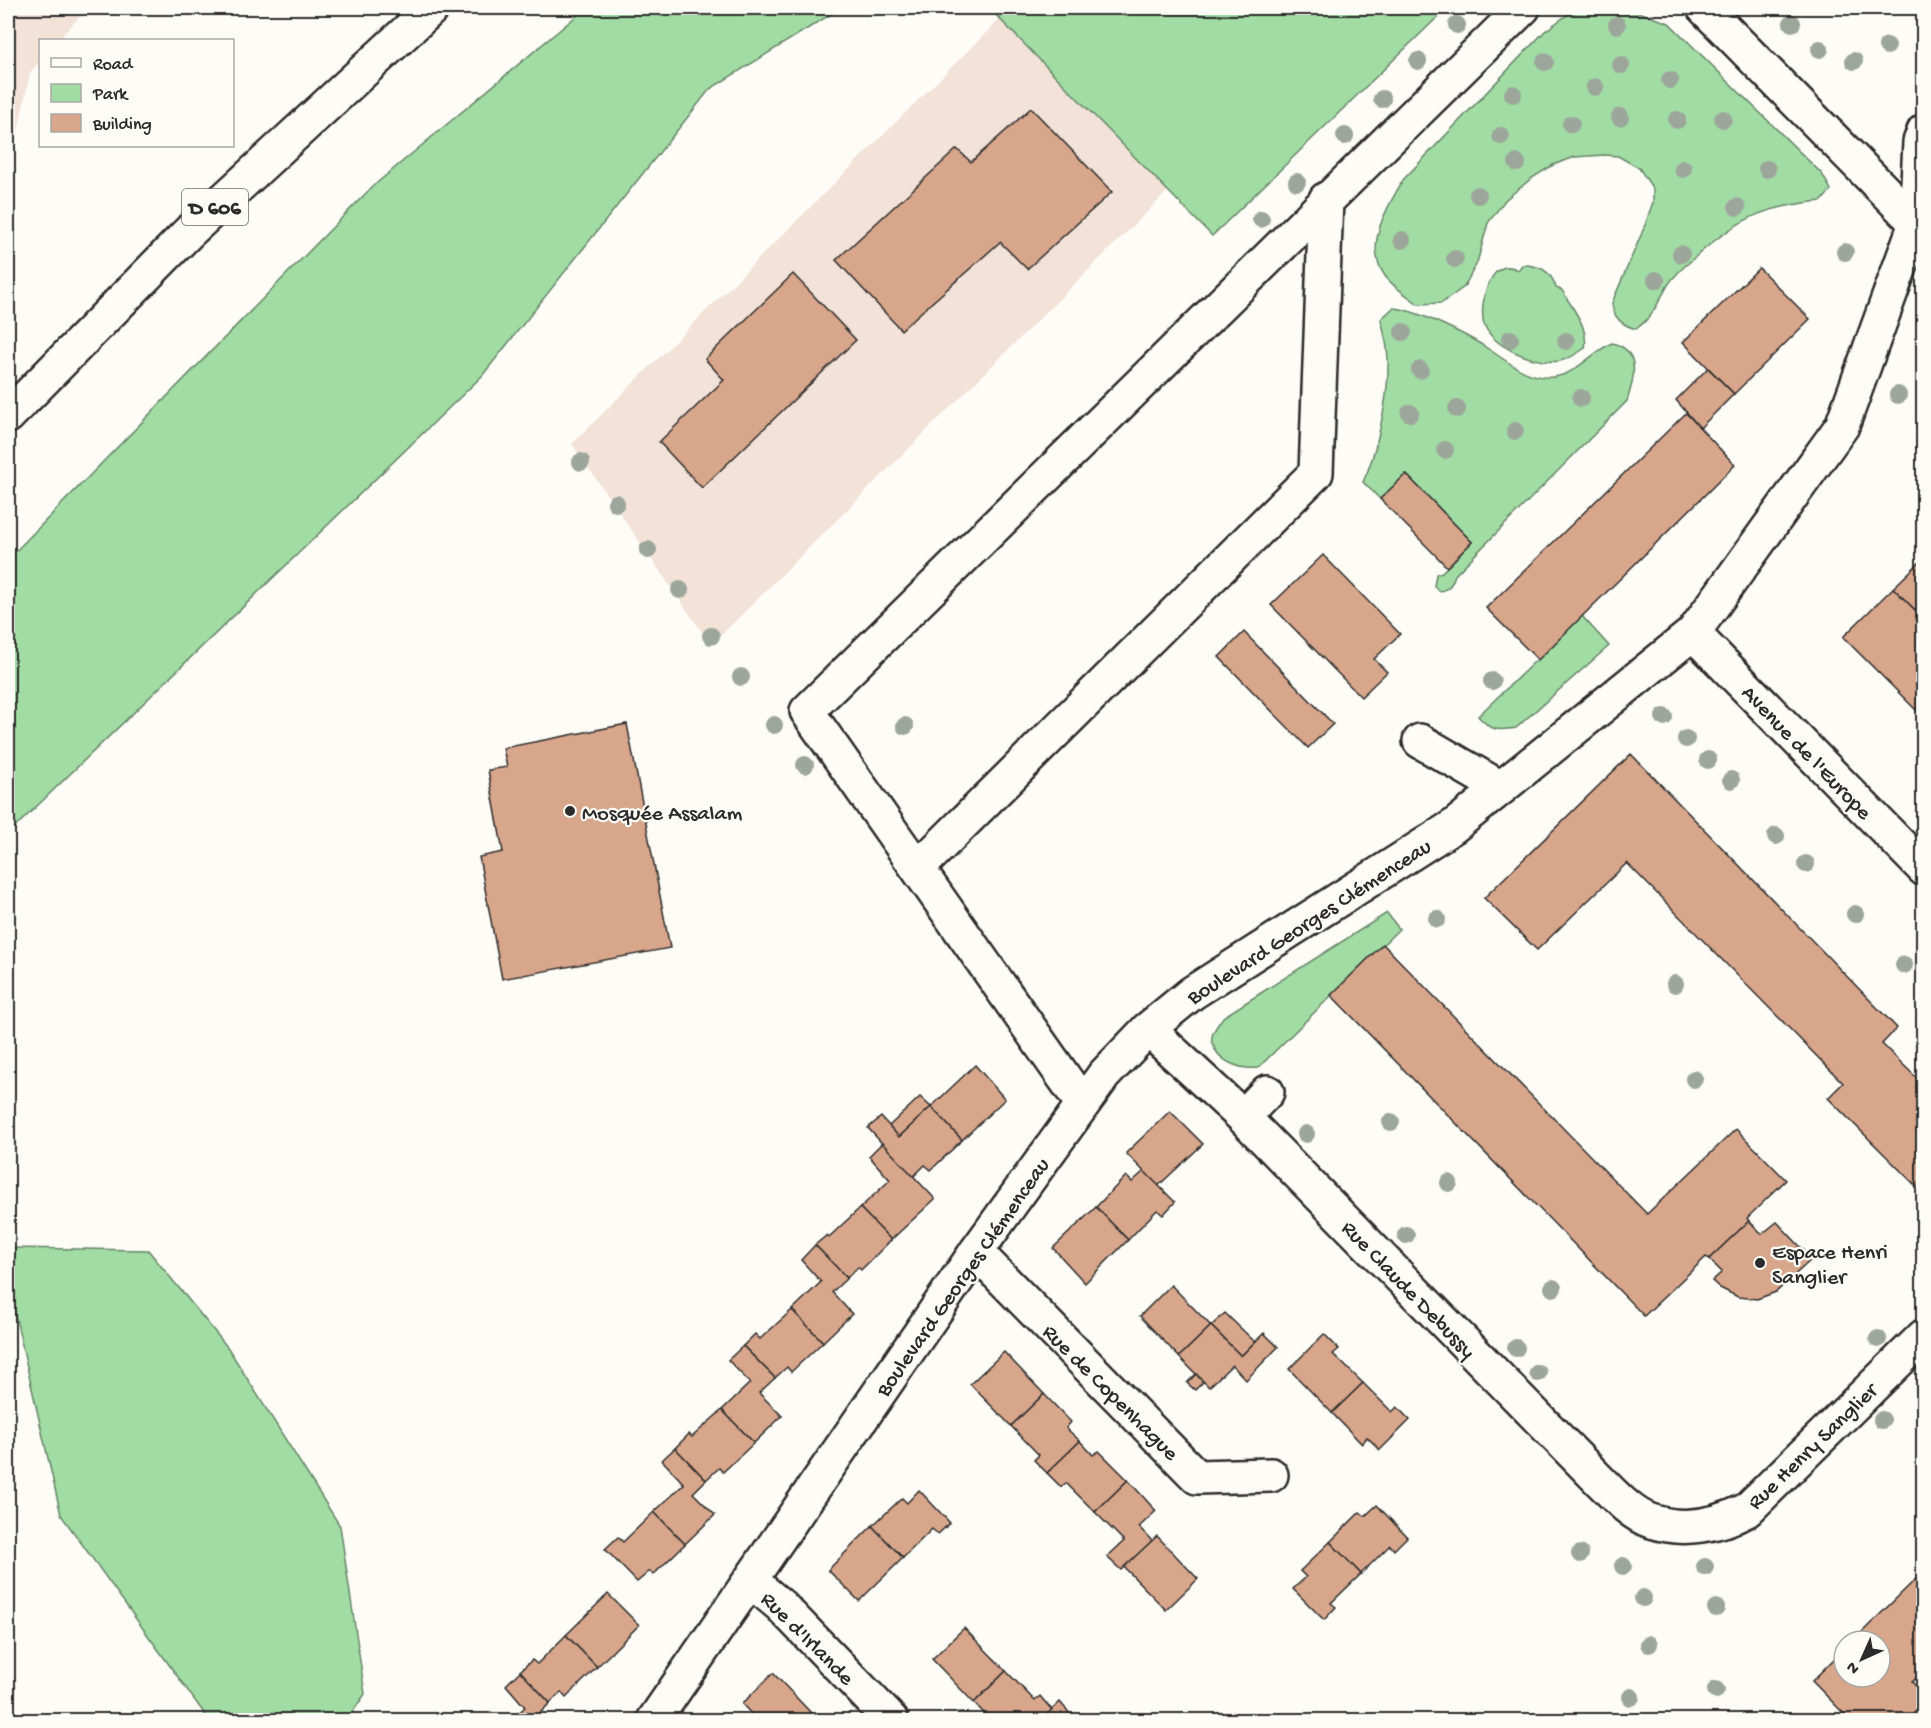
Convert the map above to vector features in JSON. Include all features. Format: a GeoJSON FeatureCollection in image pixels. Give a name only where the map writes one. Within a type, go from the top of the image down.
{"type":"FeatureCollection","features":[{"type":"Feature","properties":{"kind":"street","name":"D 606"},"geometry":{"type":"LineString","coordinates":[[8,416],[190,231],[432,8]]}},
{"type":"Feature","properties":{"kind":"street"},"geometry":{"type":"LineString","coordinates":[[1082,1102],[807,711],[1523,8]]}},
{"type":"Feature","properties":{"kind":"street"},"geometry":{"type":"LineString","coordinates":[[1704,8],[1920,227]]}},
{"type":"Feature","properties":{"kind":"street","name":"Boulevard Georges Clémenceau"},"geometry":{"type":"LineString","coordinates":[[654,1720],[1082,1102],[1148,1029],[1192,993],[1454,826],[1693,633],[1842,426],[1920,227],[1922,138]]}},
{"type":"Feature","properties":{"kind":"street"},"geometry":{"type":"LineString","coordinates":[[918,868],[1316,473],[1326,200]]}},
{"type":"Feature","properties":{"kind":"street","name":"Avenue de l'Europe"},"geometry":{"type":"LineString","coordinates":[[1693,633],[1923,869]]}},
{"type":"Feature","properties":{"kind":"street"},"geometry":{"type":"LineString","coordinates":[[1420,741],[1501,788]]}},
{"type":"Feature","properties":{"kind":"street","name":"Rue Claude Debussy"},"geometry":{"type":"LineString","coordinates":[[1148,1029],[1243,1116],[1534,1397],[1626,1505],[1650,1521],[1683,1526]]}},
{"type":"Feature","properties":{"kind":"street"},"geometry":{"type":"LineString","coordinates":[[1243,1116],[1267,1092]]}},
{"type":"Feature","properties":{"kind":"street","name":"Rue de Copenhague"},"geometry":{"type":"LineString","coordinates":[[976,1252],[1197,1477],[1270,1475]]}},
{"type":"Feature","properties":{"kind":"street","name":"Rue Henry Sanglier"},"geometry":{"type":"LineString","coordinates":[[1683,1526],[1725,1521],[1747,1510],[1923,1336]]}},
{"type":"Feature","properties":{"kind":"street","name":"Rue d'Irlande"},"geometry":{"type":"LineString","coordinates":[[752,1581],[781,1606],[891,1720]]}},
{"type":"Feature","properties":{"kind":"shaded area"},"geometry":{"type":"Polygon","coordinates":[[[8,8],[88,8],[59,39],[39,39],[39,62],[30,73],[18,132],[8,156],[8,8]]]}},
{"type":"Feature","properties":{"kind":"shaded area"},"geometry":{"type":"Polygon","coordinates":[[[1000,19],[1168,191],[711,645],[572,444],[1000,19]]]}},
{"type":"Feature","properties":{"kind":"green space"},"geometry":{"type":"Polygon","coordinates":[[[586,8],[841,8],[710,89],[482,376],[8,834],[8,559],[372,187],[586,8]]]}},
{"type":"Feature","properties":{"kind":"green space"},"geometry":{"type":"Polygon","coordinates":[[[989,8],[1447,8],[1212,236],[989,8]]]}},
{"type":"Feature","properties":{"kind":"green space"},"geometry":{"type":"Polygon","coordinates":[[[1587,8],[1638,12],[1669,23],[1822,174],[1831,190],[1822,201],[1771,210],[1743,221],[1730,230],[1683,267],[1668,285],[1651,314],[1636,329],[1619,320],[1614,313],[1612,303],[1644,228],[1653,202],[1653,189],[1639,168],[1618,156],[1575,157],[1553,165],[1532,178],[1505,200],[1488,223],[1477,263],[1464,287],[1442,303],[1418,304],[1388,280],[1379,264],[1376,252],[1384,215],[1403,180],[1545,31],[1567,15],[1587,8]]]}},
{"type":"Feature","properties":{"kind":"green space"},"geometry":{"type":"Polygon","coordinates":[[[1522,265],[1534,266],[1548,273],[1556,288],[1562,290],[1579,318],[1586,340],[1585,348],[1574,356],[1550,362],[1528,357],[1506,347],[1489,333],[1484,324],[1483,305],[1489,284],[1500,269],[1509,267],[1518,270],[1522,265]]]}},
{"type":"Feature","properties":{"kind":"green space"},"geometry":{"type":"Polygon","coordinates":[[[1393,308],[1415,313],[1443,324],[1519,369],[1536,376],[1553,377],[1569,372],[1612,343],[1622,347],[1632,359],[1632,384],[1627,401],[1455,575],[1450,586],[1439,591],[1434,586],[1436,574],[1442,572],[1472,542],[1406,474],[1380,499],[1363,482],[1377,443],[1386,396],[1388,356],[1381,319],[1393,308]]]}},
{"type":"Feature","properties":{"kind":"green space"},"geometry":{"type":"Polygon","coordinates":[[[1582,616],[1609,646],[1516,728],[1495,729],[1483,721],[1478,716],[1582,616]]]}},
{"type":"Feature","properties":{"kind":"green space"},"geometry":{"type":"Polygon","coordinates":[[[1387,913],[1399,929],[1258,1068],[1237,1066],[1219,1055],[1212,1039],[1223,1017],[1387,913]]]}},
{"type":"Feature","properties":{"kind":"green space"},"geometry":{"type":"Polygon","coordinates":[[[8,1248],[148,1250],[228,1348],[340,1526],[365,1694],[347,1720],[209,1720],[61,1515],[8,1284],[8,1248]]]}},
{"type":"Feature","properties":{"kind":"building"},"geometry":{"type":"Polygon","coordinates":[[[1031,108],[1112,192],[1027,269],[1000,242],[901,330],[836,260],[957,149],[971,162],[1031,108]]]}},
{"type":"Feature","properties":{"kind":"building"},"geometry":{"type":"Polygon","coordinates":[[[1759,268],[1810,319],[1734,394],[1683,342],[1759,268]]]}},
{"type":"Feature","properties":{"kind":"building"},"geometry":{"type":"Polygon","coordinates":[[[793,274],[856,340],[702,488],[659,442],[724,380],[705,359],[793,274]]]}},
{"type":"Feature","properties":{"kind":"building"},"geometry":{"type":"Polygon","coordinates":[[[1708,368],[1734,394],[1700,428],[1676,400],[1708,368]]]}},
{"type":"Feature","properties":{"kind":"building"},"geometry":{"type":"Polygon","coordinates":[[[1686,413],[1735,465],[1538,660],[1486,608],[1686,413]]]}},
{"type":"Feature","properties":{"kind":"building"},"geometry":{"type":"Polygon","coordinates":[[[1406,474],[1472,542],[1447,567],[1380,499],[1406,474]]]}},
{"type":"Feature","properties":{"kind":"building"},"geometry":{"type":"Polygon","coordinates":[[[1323,555],[1400,634],[1374,659],[1387,672],[1361,697],[1271,605],[1323,555]]]}},
{"type":"Feature","properties":{"kind":"building"},"geometry":{"type":"Polygon","coordinates":[[[1924,558],[1924,619],[1893,588],[1924,558]]]}},
{"type":"Feature","properties":{"kind":"building"},"geometry":{"type":"Polygon","coordinates":[[[1893,588],[1924,619],[1924,718],[1843,637],[1893,588]]]}},
{"type":"Feature","properties":{"kind":"building"},"geometry":{"type":"Polygon","coordinates":[[[1244,632],[1333,724],[1308,748],[1219,657],[1244,632]]]}},
{"type":"Feature","properties":{"kind":"building","name":"Mosquée Assalam"},"geometry":{"type":"Polygon","coordinates":[[[627,724],[670,948],[502,979],[479,857],[503,852],[488,770],[507,767],[503,748],[627,724]]]}},
{"type":"Feature","properties":{"kind":"building"},"geometry":{"type":"Polygon","coordinates":[[[1631,754],[1897,1028],[1882,1044],[1924,1085],[1924,1194],[1828,1098],[1843,1083],[1627,863],[1537,950],[1484,898],[1631,754]]]}},
{"type":"Feature","properties":{"kind":"building"},"geometry":{"type":"Polygon","coordinates":[[[1383,944],[1647,1214],[1736,1129],[1786,1180],[1747,1218],[1749,1221],[1709,1259],[1706,1257],[1644,1316],[1331,995],[1383,944]]]}},
{"type":"Feature","properties":{"kind":"building"},"geometry":{"type":"Polygon","coordinates":[[[975,1065],[1005,1099],[962,1140],[931,1107],[975,1065]]]}},
{"type":"Feature","properties":{"kind":"building"},"geometry":{"type":"Polygon","coordinates":[[[920,1097],[931,1107],[899,1137],[889,1126],[920,1097]]]}},
{"type":"Feature","properties":{"kind":"building"},"geometry":{"type":"Polygon","coordinates":[[[931,1107],[962,1140],[931,1170],[925,1165],[913,1177],[868,1128],[881,1117],[899,1137],[931,1107]]]}},
{"type":"Feature","properties":{"kind":"building"},"geometry":{"type":"Polygon","coordinates":[[[1170,1111],[1203,1144],[1158,1186],[1126,1153],[1170,1111]]]}},
{"type":"Feature","properties":{"kind":"building"},"geometry":{"type":"Polygon","coordinates":[[[882,1143],[935,1199],[891,1240],[860,1208],[890,1180],[869,1156],[882,1143]]]}},
{"type":"Feature","properties":{"kind":"building"},"geometry":{"type":"Polygon","coordinates":[[[1144,1171],[1175,1202],[1163,1215],[1157,1210],[1128,1240],[1096,1207],[1126,1176],[1132,1182],[1144,1171]]]}},
{"type":"Feature","properties":{"kind":"building"},"geometry":{"type":"Polygon","coordinates":[[[1096,1207],[1128,1240],[1085,1283],[1053,1248],[1096,1207]]]}},
{"type":"Feature","properties":{"kind":"building"},"geometry":{"type":"Polygon","coordinates":[[[860,1208],[891,1240],[861,1270],[858,1267],[847,1278],[815,1245],[827,1235],[829,1237],[860,1208]]]}},
{"type":"Feature","properties":{"kind":"building","name":"Espace Henri Sanglier"},"geometry":{"type":"Polygon","coordinates":[[[1749,1221],[1762,1234],[1777,1222],[1812,1259],[1776,1292],[1757,1299],[1738,1297],[1720,1288],[1712,1281],[1722,1272],[1709,1259],[1749,1221]]]}},
{"type":"Feature","properties":{"kind":"building"},"geometry":{"type":"Polygon","coordinates":[[[815,1245],[847,1278],[832,1292],[852,1314],[823,1342],[792,1310],[821,1282],[801,1260],[815,1245]]]}},
{"type":"Feature","properties":{"kind":"building"},"geometry":{"type":"Polygon","coordinates":[[[1171,1285],[1211,1326],[1179,1357],[1140,1316],[1171,1285]]]}},
{"type":"Feature","properties":{"kind":"building"},"geometry":{"type":"Polygon","coordinates":[[[792,1310],[823,1342],[791,1372],[787,1367],[775,1378],[743,1346],[755,1334],[760,1339],[792,1310]]]}},
{"type":"Feature","properties":{"kind":"building"},"geometry":{"type":"Polygon","coordinates":[[[1225,1313],[1255,1342],[1241,1356],[1211,1326],[1225,1313]]]}},
{"type":"Feature","properties":{"kind":"building"},"geometry":{"type":"Polygon","coordinates":[[[1211,1326],[1241,1356],[1264,1333],[1278,1347],[1246,1380],[1232,1365],[1209,1387],[1179,1357],[1211,1326]]]}},
{"type":"Feature","properties":{"kind":"building"},"geometry":{"type":"Polygon","coordinates":[[[1324,1334],[1339,1349],[1333,1354],[1363,1383],[1332,1413],[1289,1369],[1324,1334]]]}},
{"type":"Feature","properties":{"kind":"building"},"geometry":{"type":"Polygon","coordinates":[[[743,1346],[775,1378],[759,1393],[782,1416],[754,1443],[722,1410],[750,1383],[728,1360],[743,1346]]]}},
{"type":"Feature","properties":{"kind":"building"},"geometry":{"type":"Polygon","coordinates":[[[1004,1352],[1044,1394],[1011,1426],[970,1384],[1004,1352]]]}},
{"type":"Feature","properties":{"kind":"building"},"geometry":{"type":"Polygon","coordinates":[[[1196,1374],[1203,1382],[1195,1390],[1187,1383],[1196,1374]]]}},
{"type":"Feature","properties":{"kind":"building"},"geometry":{"type":"Polygon","coordinates":[[[1363,1383],[1392,1412],[1397,1407],[1410,1420],[1380,1450],[1367,1437],[1362,1444],[1332,1413],[1363,1383]]]}},
{"type":"Feature","properties":{"kind":"building"},"geometry":{"type":"Polygon","coordinates":[[[1044,1394],[1071,1422],[1066,1428],[1080,1441],[1047,1473],[1034,1460],[1039,1455],[1011,1426],[1044,1394]]]}},
{"type":"Feature","properties":{"kind":"building"},"geometry":{"type":"Polygon","coordinates":[[[722,1410],[754,1443],[723,1472],[719,1468],[706,1480],[675,1448],[689,1434],[692,1437],[722,1410]]]}},
{"type":"Feature","properties":{"kind":"building"},"geometry":{"type":"Polygon","coordinates":[[[1080,1441],[1093,1455],[1099,1451],[1128,1480],[1095,1512],[1066,1483],[1061,1487],[1047,1473],[1080,1441]]]}},
{"type":"Feature","properties":{"kind":"building"},"geometry":{"type":"Polygon","coordinates":[[[675,1448],[706,1480],[693,1493],[715,1515],[685,1544],[654,1512],[684,1484],[662,1460],[675,1448]]]}},
{"type":"Feature","properties":{"kind":"building"},"geometry":{"type":"Polygon","coordinates":[[[1128,1480],[1156,1511],[1139,1527],[1152,1541],[1121,1570],[1107,1557],[1124,1541],[1095,1512],[1128,1480]]]}},
{"type":"Feature","properties":{"kind":"building"},"geometry":{"type":"Polygon","coordinates":[[[919,1490],[950,1523],[938,1534],[932,1529],[903,1558],[872,1526],[902,1498],[907,1503],[919,1490]]]}},
{"type":"Feature","properties":{"kind":"building"},"geometry":{"type":"Polygon","coordinates":[[[1377,1505],[1407,1537],[1394,1550],[1390,1545],[1361,1574],[1330,1542],[1360,1512],[1365,1516],[1377,1505]]]}},
{"type":"Feature","properties":{"kind":"building"},"geometry":{"type":"Polygon","coordinates":[[[654,1512],[685,1544],[653,1575],[650,1571],[637,1582],[605,1549],[618,1537],[623,1542],[654,1512]]]}},
{"type":"Feature","properties":{"kind":"building"},"geometry":{"type":"Polygon","coordinates":[[[872,1526],[903,1558],[859,1601],[828,1570],[872,1526]]]}},
{"type":"Feature","properties":{"kind":"building"},"geometry":{"type":"Polygon","coordinates":[[[1157,1536],[1198,1579],[1166,1610],[1124,1567],[1157,1536]]]}},
{"type":"Feature","properties":{"kind":"building"},"geometry":{"type":"Polygon","coordinates":[[[1330,1542],[1361,1574],[1331,1603],[1336,1607],[1324,1620],[1293,1589],[1306,1577],[1300,1571],[1330,1542]]]}},
{"type":"Feature","properties":{"kind":"building"},"geometry":{"type":"Polygon","coordinates":[[[1924,1571],[1924,1671],[1912,1682],[1924,1694],[1924,1720],[1850,1720],[1812,1681],[1832,1661],[1832,1689],[1892,1689],[1892,1629],[1865,1629],[1924,1571]]]}},
{"type":"Feature","properties":{"kind":"building"},"geometry":{"type":"Polygon","coordinates":[[[608,1594],[639,1625],[597,1667],[566,1635],[608,1594]]]}},
{"type":"Feature","properties":{"kind":"building"},"geometry":{"type":"Polygon","coordinates":[[[964,1628],[1006,1671],[974,1703],[932,1659],[964,1628]]]}},
{"type":"Feature","properties":{"kind":"building"},"geometry":{"type":"Polygon","coordinates":[[[566,1635],[597,1667],[566,1698],[561,1692],[550,1703],[520,1671],[532,1660],[537,1664],[566,1635]]]}},
{"type":"Feature","properties":{"kind":"building"},"geometry":{"type":"Polygon","coordinates":[[[520,1671],[550,1703],[536,1717],[540,1720],[511,1720],[525,1707],[506,1685],[520,1671]]]}},
{"type":"Feature","properties":{"kind":"building"},"geometry":{"type":"Polygon","coordinates":[[[1006,1671],[1035,1701],[1040,1696],[1052,1710],[1041,1720],[991,1720],[974,1703],[1006,1671]]]}},
{"type":"Feature","properties":{"kind":"building"},"geometry":{"type":"Polygon","coordinates":[[[773,1673],[814,1716],[810,1720],[757,1720],[742,1704],[773,1673]]]}},
{"type":"Feature","properties":{"kind":"building"},"geometry":{"type":"Polygon","coordinates":[[[1060,1702],[1072,1716],[1068,1720],[1041,1720],[1060,1702]]]}},
{"type":"Feature","properties":{"kind":"place","name":"Mosquée Assalam"},"geometry":{"type":"Point","coordinates":[570,811]}},
{"type":"Feature","properties":{"kind":"place","name":"Espace Henri Sanglier"},"geometry":{"type":"Point","coordinates":[1760,1263]}}]}
